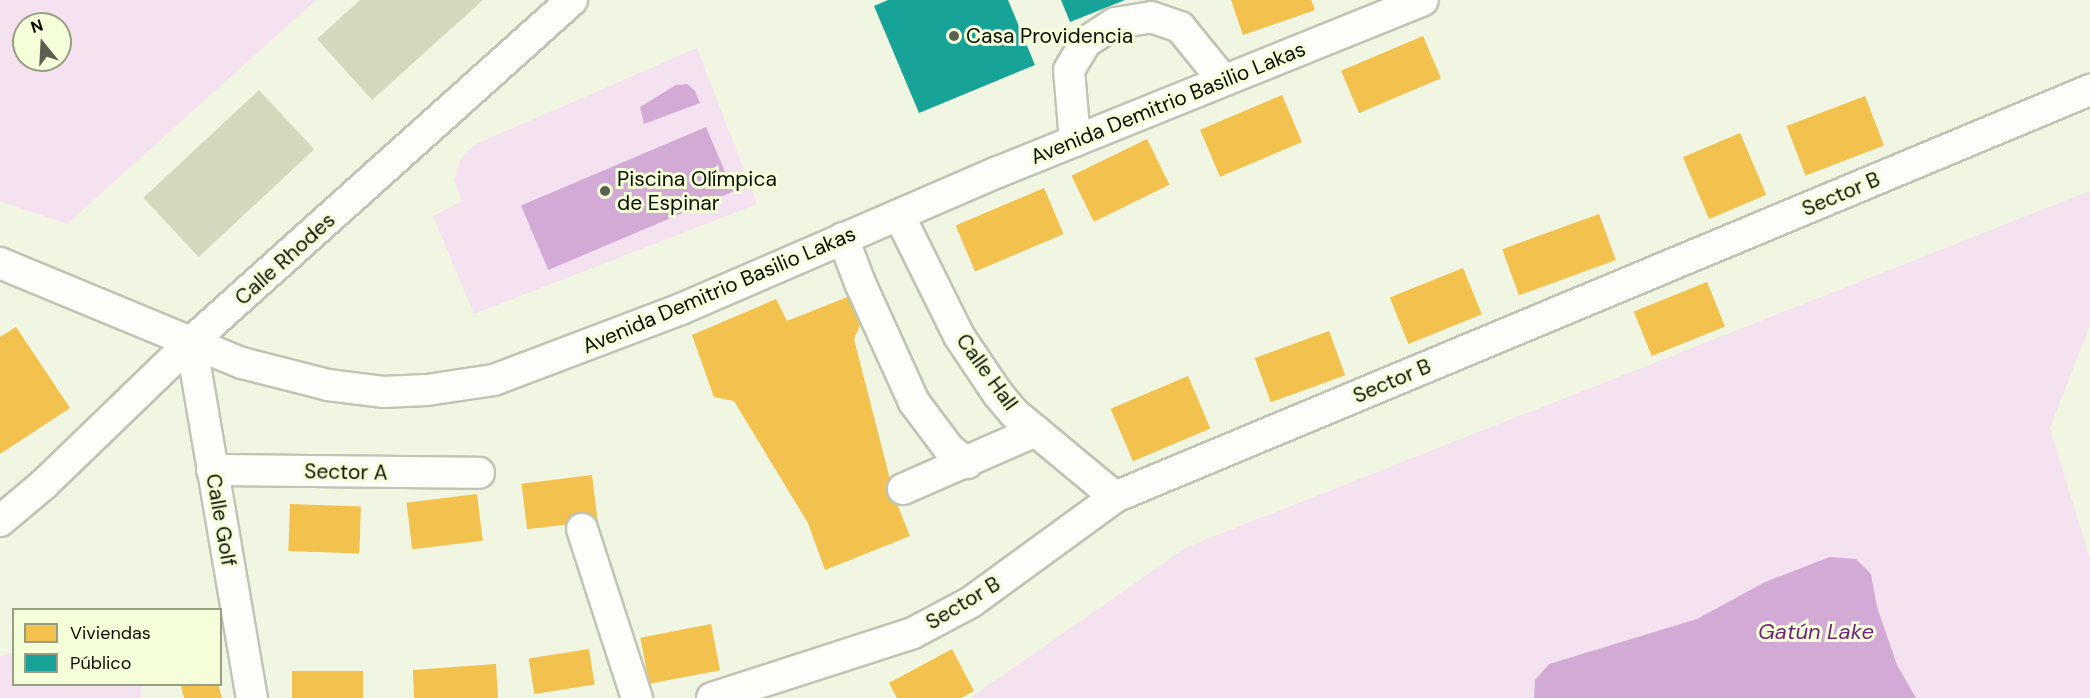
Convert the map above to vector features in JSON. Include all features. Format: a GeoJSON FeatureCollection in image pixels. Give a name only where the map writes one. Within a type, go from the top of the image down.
{"type":"FeatureCollection","features":[{"type":"Feature","properties":{"kind":"street","name":"Calle Rhodes"},"geometry":{"type":"LineString","coordinates":[[0,521],[44,485],[191,342],[572,0]]}},
{"type":"Feature","properties":{"kind":"street","name":"Avenida Demitrio Basilio Lakas"},"geometry":{"type":"LineString","coordinates":[[0,263],[242,363],[328,385],[383,392],[427,390],[494,380],[643,324],[843,238],[1224,80],[1367,12],[1423,0]]}},
{"type":"Feature","properties":{"kind":"street"},"geometry":{"type":"LineString","coordinates":[[1075,141],[1069,70],[1086,42],[1115,23],[1150,17],[1180,27],[1224,80]]}},
{"type":"Feature","properties":{"kind":"street","name":"Sector B"},"geometry":{"type":"LineString","coordinates":[[712,698],[913,633],[971,602],[1115,497],[2090,90]]}},
{"type":"Feature","properties":{"kind":"street","name":"Calle Hall"},"geometry":{"type":"LineString","coordinates":[[899,215],[959,336],[978,368],[1014,412],[1115,497]]}},
{"type":"Feature","properties":{"kind":"street"},"geometry":{"type":"LineString","coordinates":[[843,238],[914,402],[949,449],[967,463]]}},
{"type":"Feature","properties":{"kind":"street","name":"Calle Golf"},"geometry":{"type":"LineString","coordinates":[[191,342],[252,698]]}},
{"type":"Feature","properties":{"kind":"street"},"geometry":{"type":"LineString","coordinates":[[903,489],[1036,431]]}},
{"type":"Feature","properties":{"kind":"street","name":"Sector A"},"geometry":{"type":"LineString","coordinates":[[212,470],[479,473]]}},
{"type":"Feature","properties":{"kind":"street"},"geometry":{"type":"LineString","coordinates":[[582,529],[637,698]]}},
{"type":"Feature","properties":{"kind":"shaded area"},"geometry":{"type":"Polygon","coordinates":[[[0,0],[316,0],[67,224],[0,201],[0,0]]]}},
{"type":"Feature","properties":{"kind":"shaded area","name":"Piscina Olímpica de Espinar"},"geometry":{"type":"Polygon","coordinates":[[[697,48],[757,204],[474,314],[433,216],[462,201],[454,180],[461,158],[474,145],[697,48]]]}},
{"type":"Feature","properties":{"kind":"shaded area"},"geometry":{"type":"Polygon","coordinates":[[[2090,191],[2090,325],[2050,428],[2090,559],[2090,698],[1916,698],[1897,665],[1877,607],[1871,574],[1765,582],[1697,619],[1549,664],[1535,680],[1534,698],[970,698],[1187,547],[2090,191]]]}},
{"type":"Feature","properties":{"kind":"shaded area"},"geometry":{"type":"Polygon","coordinates":[[[12,652],[12,686],[141,686],[141,698],[0,698],[0,656],[12,652]]]}},
{"type":"Feature","properties":{"kind":"water"},"geometry":{"type":"Polygon","coordinates":[[[687,84],[695,91],[700,103],[644,124],[640,107],[676,85],[687,84]]]}},
{"type":"Feature","properties":{"kind":"water"},"geometry":{"type":"Polygon","coordinates":[[[706,127],[733,191],[548,270],[521,206],[706,127]]]}},
{"type":"Feature","properties":{"kind":"water","name":"Gatún Lake"},"geometry":{"type":"Polygon","coordinates":[[[1830,557],[1856,559],[1871,574],[1877,607],[1897,665],[1916,698],[1534,698],[1535,680],[1549,664],[1697,619],[1765,582],[1830,557]]]}},
{"type":"Feature","properties":{"kind":"building: Viviendas"},"geometry":{"type":"Polygon","coordinates":[[[1231,0],[1311,0],[1315,10],[1243,35],[1231,0]]]}},
{"type":"Feature","properties":{"kind":"building: Viviendas"},"geometry":{"type":"Polygon","coordinates":[[[1423,36],[1441,78],[1359,113],[1341,71],[1423,36]]]}},
{"type":"Feature","properties":{"kind":"building: Viviendas"},"geometry":{"type":"Polygon","coordinates":[[[1282,95],[1302,142],[1220,177],[1200,130],[1282,95]]]}},
{"type":"Feature","properties":{"kind":"building: Viviendas"},"geometry":{"type":"Polygon","coordinates":[[[1865,96],[1884,145],[1806,176],[1787,126],[1865,96]]]}},
{"type":"Feature","properties":{"kind":"building: Viviendas"},"geometry":{"type":"Polygon","coordinates":[[[1740,133],[1766,195],[1709,219],[1683,157],[1740,133]]]}},
{"type":"Feature","properties":{"kind":"building: Viviendas"},"geometry":{"type":"Polygon","coordinates":[[[1147,139],[1169,185],[1094,222],[1072,176],[1147,139]]]}},
{"type":"Feature","properties":{"kind":"building: Viviendas"},"geometry":{"type":"Polygon","coordinates":[[[1044,188],[1064,234],[975,272],[956,226],[1044,188]]]}},
{"type":"Feature","properties":{"kind":"building: Viviendas"},"geometry":{"type":"Polygon","coordinates":[[[1599,214],[1616,260],[1519,295],[1502,249],[1599,214]]]}},
{"type":"Feature","properties":{"kind":"building: Viviendas"},"geometry":{"type":"Polygon","coordinates":[[[1463,268],[1482,314],[1408,344],[1390,298],[1463,268]]]}},
{"type":"Feature","properties":{"kind":"building: Viviendas"},"geometry":{"type":"Polygon","coordinates":[[[1707,282],[1725,327],[1652,356],[1634,312],[1707,282]]]}},
{"type":"Feature","properties":{"kind":"building: Viviendas"},"geometry":{"type":"Polygon","coordinates":[[[855,294],[865,313],[854,339],[895,499],[910,536],[825,570],[808,523],[734,401],[714,397],[692,335],[776,299],[787,321],[855,294]]]}},
{"type":"Feature","properties":{"kind":"building: Viviendas"},"geometry":{"type":"Polygon","coordinates":[[[16,327],[70,408],[0,454],[0,337],[16,327]]]}},
{"type":"Feature","properties":{"kind":"building: Viviendas"},"geometry":{"type":"Polygon","coordinates":[[[1329,331],[1345,375],[1271,402],[1255,358],[1329,331]]]}},
{"type":"Feature","properties":{"kind":"building: Viviendas"},"geometry":{"type":"Polygon","coordinates":[[[1188,376],[1210,428],[1133,461],[1111,409],[1188,376]]]}},
{"type":"Feature","properties":{"kind":"building: Viviendas"},"geometry":{"type":"Polygon","coordinates":[[[592,475],[598,521],[527,529],[522,484],[592,475]]]}},
{"type":"Feature","properties":{"kind":"building: Viviendas"},"geometry":{"type":"Polygon","coordinates":[[[477,494],[483,541],[412,549],[407,503],[477,494]]]}},
{"type":"Feature","properties":{"kind":"building: Viviendas"},"geometry":{"type":"Polygon","coordinates":[[[290,504],[361,506],[359,553],[288,551],[290,504]]]}},
{"type":"Feature","properties":{"kind":"building: Viviendas"},"geometry":{"type":"Polygon","coordinates":[[[711,624],[720,670],[649,684],[640,638],[711,624]]]}},
{"type":"Feature","properties":{"kind":"building: Viviendas"},"geometry":{"type":"Polygon","coordinates":[[[589,649],[595,685],[534,694],[529,659],[589,649]]]}},
{"type":"Feature","properties":{"kind":"building: Viviendas"},"geometry":{"type":"Polygon","coordinates":[[[952,649],[974,691],[961,698],[897,698],[889,683],[952,649]]]}},
{"type":"Feature","properties":{"kind":"building: Viviendas"},"geometry":{"type":"Polygon","coordinates":[[[496,664],[498,698],[414,698],[413,670],[496,664]]]}},
{"type":"Feature","properties":{"kind":"building: Viviendas"},"geometry":{"type":"Polygon","coordinates":[[[292,671],[363,671],[363,698],[292,698],[292,671]]]}},
{"type":"Feature","properties":{"kind":"building: Viviendas"},"geometry":{"type":"Polygon","coordinates":[[[181,686],[219,686],[222,698],[184,698],[181,686]]]}},
{"type":"Feature","properties":{"kind":"building: Público","name":"Casa Providencia"},"geometry":{"type":"Polygon","coordinates":[[[888,0],[1008,0],[1035,65],[919,113],[874,6],[888,0]]]}},
{"type":"Feature","properties":{"kind":"building: Público"},"geometry":{"type":"Polygon","coordinates":[[[1061,0],[1125,0],[1070,22],[1061,0]]]}},
{"type":"Feature","properties":{"kind":"building: Otros"},"geometry":{"type":"Polygon","coordinates":[[[360,0],[483,0],[372,100],[317,39],[360,0]]]}},
{"type":"Feature","properties":{"kind":"building: Otros"},"geometry":{"type":"Polygon","coordinates":[[[259,90],[314,149],[199,257],[143,198],[259,90]]]}},
{"type":"Feature","properties":{"kind":"place","name":"Casa Providencia"},"geometry":{"type":"Point","coordinates":[954,36]}},
{"type":"Feature","properties":{"kind":"place","name":"Piscina Olímpica de Espinar"},"geometry":{"type":"Point","coordinates":[605,191]}}]}
